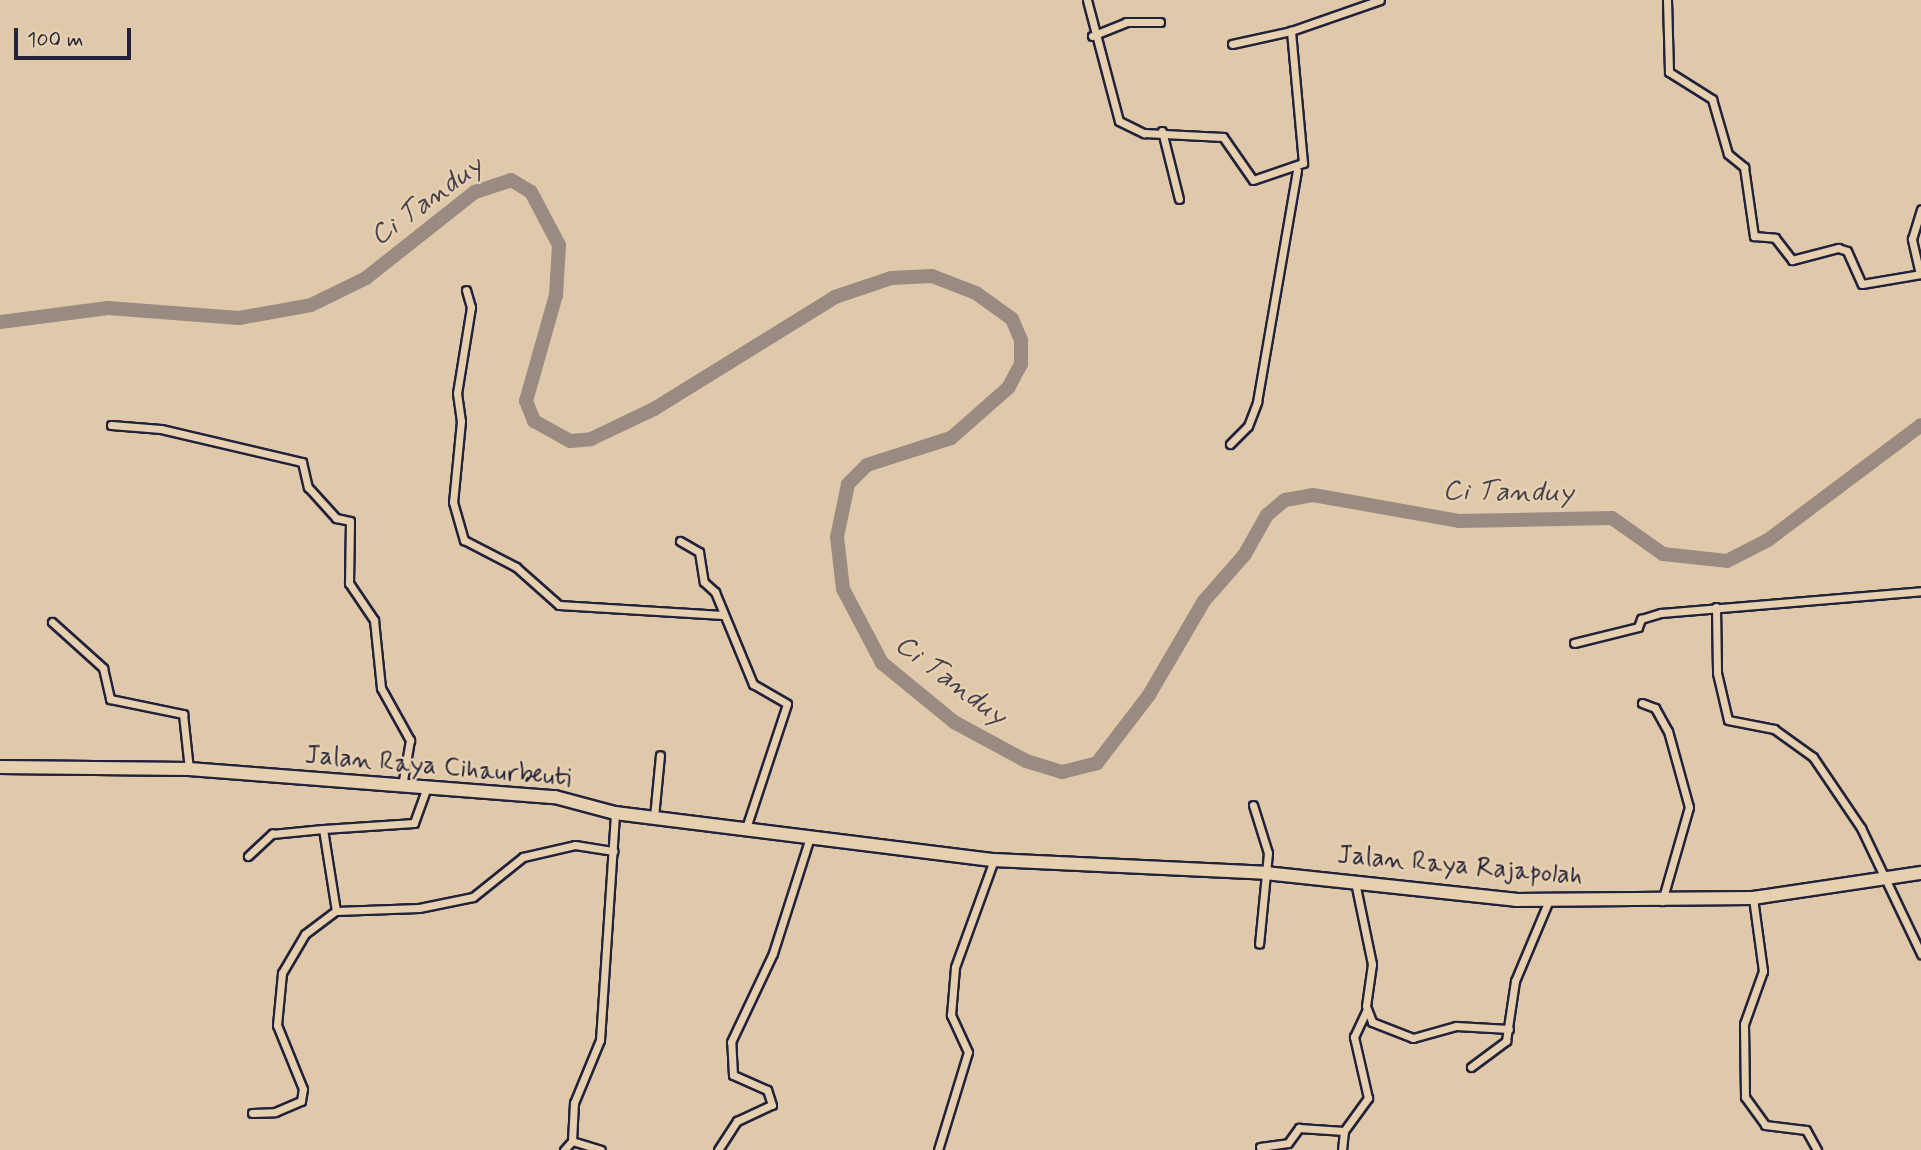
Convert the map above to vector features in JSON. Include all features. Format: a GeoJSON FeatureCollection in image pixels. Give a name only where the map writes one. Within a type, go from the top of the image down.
{"type":"FeatureCollection","features":[{"type":"Feature","properties":{"kind":"highway","name":"Jalan Raya Cihaurbeuti"},"geometry":{"type":"LineString","coordinates":[[0,767],[188,769],[555,797],[615,813],[994,860]]}},
{"type":"Feature","properties":{"kind":"highway","name":"Jalan Raya Rajapolah"},"geometry":{"type":"LineString","coordinates":[[994,860],[1265,873],[1549,900],[1662,902],[1753,898],[1882,881],[1921,873]]}},
{"type":"Feature","properties":{"kind":"street"},"geometry":{"type":"LineString","coordinates":[[1087,0],[1092,36],[1119,121],[1136,131],[1162,131],[1230,140],[1249,180],[1297,170]]}},
{"type":"Feature","properties":{"kind":"street"},"geometry":{"type":"LineString","coordinates":[[1232,44],[1291,30],[1380,0]]}},
{"type":"Feature","properties":{"kind":"street"},"geometry":{"type":"LineString","coordinates":[[1667,0],[1670,72],[1712,99],[1728,154],[1744,167],[1754,236],[1775,238],[1792,260],[1838,248],[1847,251],[1862,284],[1920,272],[1912,239],[1921,209]]}},
{"type":"Feature","properties":{"kind":"street"},"geometry":{"type":"LineString","coordinates":[[1092,36],[1126,22],[1160,22]]}},
{"type":"Feature","properties":{"kind":"street"},"geometry":{"type":"LineString","coordinates":[[1230,444],[1248,426],[1259,391],[1297,170],[1304,159],[1291,30]]}},
{"type":"Feature","properties":{"kind":"street"},"geometry":{"type":"LineString","coordinates":[[1162,131],[1180,199]]}},
{"type":"Feature","properties":{"kind":"street"},"geometry":{"type":"LineString","coordinates":[[466,290],[471,307],[457,393],[461,422],[453,502],[464,540],[516,567],[559,605],[723,615]]}},
{"type":"Feature","properties":{"kind":"street"},"geometry":{"type":"LineString","coordinates":[[111,425],[161,429],[302,462],[308,487],[336,518],[350,521],[349,583],[374,620],[382,688],[410,740],[402,786]]}},
{"type":"Feature","properties":{"kind":"street"},"geometry":{"type":"LineString","coordinates":[[680,541],[697,549],[704,582],[715,592],[753,684],[787,704],[746,828]]}},
{"type":"Feature","properties":{"kind":"street"},"geometry":{"type":"LineString","coordinates":[[1574,643],[1637,627],[1647,615],[1921,591]]}},
{"type":"Feature","properties":{"kind":"street"},"geometry":{"type":"LineString","coordinates":[[1716,607],[1717,673],[1728,720],[1765,725],[1807,750],[1861,828],[1882,881],[1921,954]]}},
{"type":"Feature","properties":{"kind":"street"},"geometry":{"type":"LineString","coordinates":[[52,622],[103,668],[110,699],[183,714],[188,769]]}},
{"type":"Feature","properties":{"kind":"street"},"geometry":{"type":"LineString","coordinates":[[1642,703],[1655,708],[1668,731],[1689,807],[1662,902]]}},
{"type":"Feature","properties":{"kind":"street"},"geometry":{"type":"LineString","coordinates":[[654,817],[660,755]]}},
{"type":"Feature","properties":{"kind":"street"},"geometry":{"type":"LineString","coordinates":[[248,856],[272,834],[414,823],[426,787]]}},
{"type":"Feature","properties":{"kind":"street"},"geometry":{"type":"LineString","coordinates":[[1253,805],[1266,839],[1259,944]]}},
{"type":"Feature","properties":{"kind":"street"},"geometry":{"type":"LineString","coordinates":[[564,1150],[572,1141],[574,1103],[600,1040],[615,813]]}},
{"type":"Feature","properties":{"kind":"street"},"geometry":{"type":"LineString","coordinates":[[323,829],[337,911]]}},
{"type":"Feature","properties":{"kind":"street"},"geometry":{"type":"LineString","coordinates":[[718,1150],[737,1121],[772,1105],[766,1090],[733,1075],[731,1042],[773,953],[810,837]]}},
{"type":"Feature","properties":{"kind":"street"},"geometry":{"type":"LineString","coordinates":[[252,1113],[275,1112],[301,1101],[303,1089],[277,1025],[282,973],[304,934],[337,911],[419,908],[473,897],[523,858],[575,845],[614,851]]}},
{"type":"Feature","properties":{"kind":"street"},"geometry":{"type":"LineString","coordinates":[[938,1150],[968,1052],[951,1015],[956,967],[994,860]]}},
{"type":"Feature","properties":{"kind":"street"},"geometry":{"type":"LineString","coordinates":[[1342,1150],[1344,1131],[1368,1098],[1354,1037],[1367,1011],[1372,964],[1355,882]]}},
{"type":"Feature","properties":{"kind":"street"},"geometry":{"type":"LineString","coordinates":[[1753,898],[1763,971],[1744,1024],[1745,1097],[1765,1125],[1806,1130],[1817,1150]]}},
{"type":"Feature","properties":{"kind":"street"},"geometry":{"type":"LineString","coordinates":[[1471,1068],[1502,1048],[1509,1029],[1515,981],[1549,900]]}},
{"type":"Feature","properties":{"kind":"street"},"geometry":{"type":"LineString","coordinates":[[1367,1011],[1372,1022],[1403,1037],[1456,1026],[1509,1029]]}},
{"type":"Feature","properties":{"kind":"street"},"geometry":{"type":"LineString","coordinates":[[1260,1147],[1288,1143],[1299,1128],[1344,1131]]}},
{"type":"Feature","properties":{"kind":"street"},"geometry":{"type":"LineString","coordinates":[[572,1141],[601,1150]]}},
{"type":"Feature","properties":{"kind":"waterway","name":"Ci Tanduy"},"geometry":{"type":"LineString","coordinates":[[0,322],[108,308],[239,318],[311,305],[366,278],[475,192],[511,180],[531,192],[559,245],[556,295],[526,401],[534,421],[570,441],[591,439],[654,409],[835,297],[891,278],[932,276],[976,293],[1012,319],[1021,340],[1021,364],[1008,388],[951,438],[867,465],[848,484],[837,537],[843,589],[882,663],[954,722],[1026,761],[1062,772],[1097,763],[1149,695],[1204,601],[1245,554],[1267,515],[1285,500],[1313,495],[1459,521],[1612,518],[1663,554],[1727,561],[1768,540],[1921,425]]}}]}
